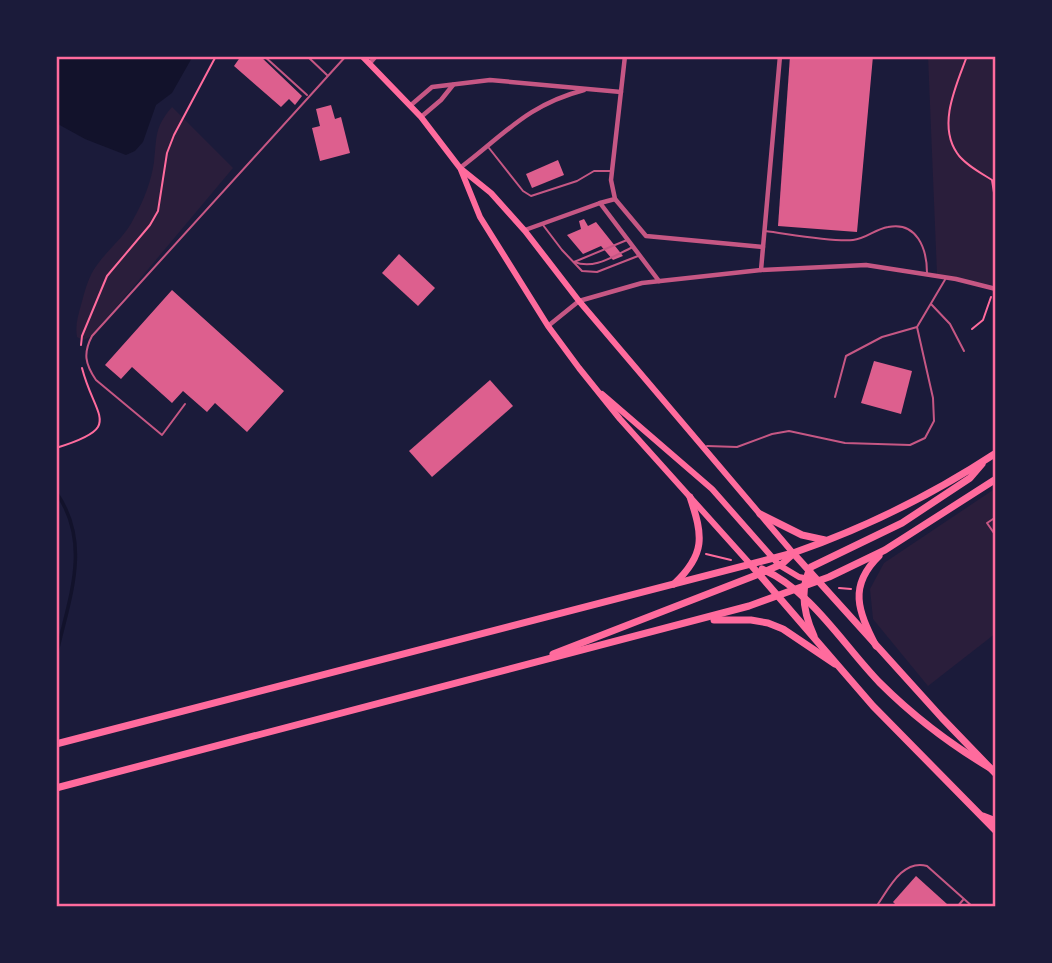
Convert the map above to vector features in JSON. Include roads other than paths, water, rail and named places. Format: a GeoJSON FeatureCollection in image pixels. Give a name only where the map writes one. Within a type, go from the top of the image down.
{"type":"FeatureCollection","features":[{"type":"Feature","properties":{"kind":"main road"},"geometry":{"type":"LineString","coordinates":[[362,56],[411,105],[460,168],[491,192],[525,231],[579,301],[793,553],[806,579],[805,612],[814,636]]}},
{"type":"Feature","properties":{"kind":"main road"},"geometry":{"type":"LineString","coordinates":[[460,168],[480,218],[548,326],[588,380],[690,497],[751,565],[794,590],[804,599],[896,698],[950,744],[993,771]]}},
{"type":"Feature","properties":{"kind":"main road"},"geometry":{"type":"LineString","coordinates":[[588,380],[712,489],[776,562],[806,579],[818,581],[885,550],[996,479]]}},
{"type":"Feature","properties":{"kind":"main road"},"geometry":{"type":"LineString","coordinates":[[498,673],[557,653],[762,572],[793,553],[829,541],[907,505],[996,453]]}},
{"type":"Feature","properties":{"kind":"main road"},"geometry":{"type":"LineString","coordinates":[[56,788],[703,619],[779,596],[794,590],[806,579],[815,564],[902,523],[970,478],[988,459]]}},
{"type":"Feature","properties":{"kind":"main road"},"geometry":{"type":"LineString","coordinates":[[673,585],[690,567],[699,543],[699,528],[690,497]]}},
{"type":"Feature","properties":{"kind":"main road"},"geometry":{"type":"LineString","coordinates":[[760,514],[802,535],[829,541]]}},
{"type":"Feature","properties":{"kind":"main road"},"geometry":{"type":"LineString","coordinates":[[876,646],[864,623],[858,597],[861,580],[868,567],[885,550]]}},
{"type":"Feature","properties":{"kind":"main road"},"geometry":{"type":"LineString","coordinates":[[56,744],[751,565],[776,562]]}},
{"type":"Feature","properties":{"kind":"main road"},"geometry":{"type":"LineString","coordinates":[[762,572],[835,664],[901,737],[996,831]]}},
{"type":"Feature","properties":{"kind":"main road"},"geometry":{"type":"LineString","coordinates":[[806,579],[818,581],[993,771]]}},
{"type":"Feature","properties":{"kind":"main road"},"geometry":{"type":"LineString","coordinates":[[703,619],[768,623],[783,629],[835,664]]}},
{"type":"Feature","properties":{"kind":"main road"},"geometry":{"type":"LineString","coordinates":[[979,814],[996,821]]}},
{"type":"Feature","properties":{"kind":"street"},"geometry":{"type":"LineString","coordinates":[[370,63],[376,56]]}},
{"type":"Feature","properties":{"kind":"street"},"geometry":{"type":"LineString","coordinates":[[625,56],[612,171],[615,200],[646,236],[763,247]]}},
{"type":"Feature","properties":{"kind":"street"},"geometry":{"type":"LineString","coordinates":[[761,270],[780,56]]}},
{"type":"Feature","properties":{"kind":"street"},"geometry":{"type":"LineString","coordinates":[[411,105],[432,87],[498,80],[621,92]]}},
{"type":"Feature","properties":{"kind":"street"},"geometry":{"type":"LineString","coordinates":[[421,117],[442,100],[453,84]]}},
{"type":"Feature","properties":{"kind":"street"},"geometry":{"type":"LineString","coordinates":[[460,168],[510,127],[541,106],[555,98],[588,89]]}},
{"type":"Feature","properties":{"kind":"street"},"geometry":{"type":"LineString","coordinates":[[525,231],[615,200]]}},
{"type":"Feature","properties":{"kind":"street"},"geometry":{"type":"LineString","coordinates":[[600,203],[659,281]]}},
{"type":"Feature","properties":{"kind":"street"},"geometry":{"type":"LineString","coordinates":[[548,326],[579,301],[642,284],[761,270],[866,265],[947,277],[996,289]]}},
{"type":"Feature","properties":{"kind":"lane"},"geometry":{"type":"LineString","coordinates":[[264,56],[309,96]]}},
{"type":"Feature","properties":{"kind":"lane"},"geometry":{"type":"LineString","coordinates":[[307,56],[328,76]]}},
{"type":"Feature","properties":{"kind":"lane"},"geometry":{"type":"LineString","coordinates":[[185,404],[162,435],[96,380],[89,369],[86,348],[92,336],[346,56]]}},
{"type":"Feature","properties":{"kind":"lane"},"geometry":{"type":"LineString","coordinates":[[488,147],[523,191],[531,196],[577,181],[594,171],[612,171]]}},
{"type":"Feature","properties":{"kind":"lane"},"geometry":{"type":"LineString","coordinates":[[542,224],[582,271],[597,272],[639,255]]}},
{"type":"Feature","properties":{"kind":"lane"},"geometry":{"type":"LineString","coordinates":[[764,231],[850,241],[871,236],[885,227],[899,226],[917,236],[923,246],[927,256],[927,274]]}},
{"type":"Feature","properties":{"kind":"lane"},"geometry":{"type":"LineString","coordinates":[[573,262],[628,240]]}},
{"type":"Feature","properties":{"kind":"lane"},"geometry":{"type":"LineString","coordinates":[[573,262],[585,267],[633,247]]}},
{"type":"Feature","properties":{"kind":"lane"},"geometry":{"type":"LineString","coordinates":[[835,397],[846,356],[882,337],[916,327],[947,277]]}},
{"type":"Feature","properties":{"kind":"lane"},"geometry":{"type":"LineString","coordinates":[[932,304],[950,324],[964,351]]}},
{"type":"Feature","properties":{"kind":"lane"},"geometry":{"type":"LineString","coordinates":[[702,446],[737,447],[772,434],[789,431],[809,433],[845,443],[910,445],[925,438],[934,421],[933,398],[916,327]]}},
{"type":"Feature","properties":{"kind":"lane"},"geometry":{"type":"LineString","coordinates":[[996,517],[987,523],[996,536]]}},
{"type":"Feature","properties":{"kind":"lane"},"geometry":{"type":"LineString","coordinates":[[881,907],[878,904],[893,883],[907,868],[919,863],[927,866],[973,907]]}},
{"type":"Feature","properties":{"kind":"lane"},"geometry":{"type":"LineString","coordinates":[[957,907],[964,899]]}},
{"type":"Feature","properties":{"kind":"waterway"},"geometry":{"type":"LineString","coordinates":[[56,492],[67,512],[75,552],[71,594],[56,657]]}},
{"type":"Feature","properties":{"kind":"waterway"},"geometry":{"type":"LineString","coordinates":[[56,903],[58,907]]}}]}
